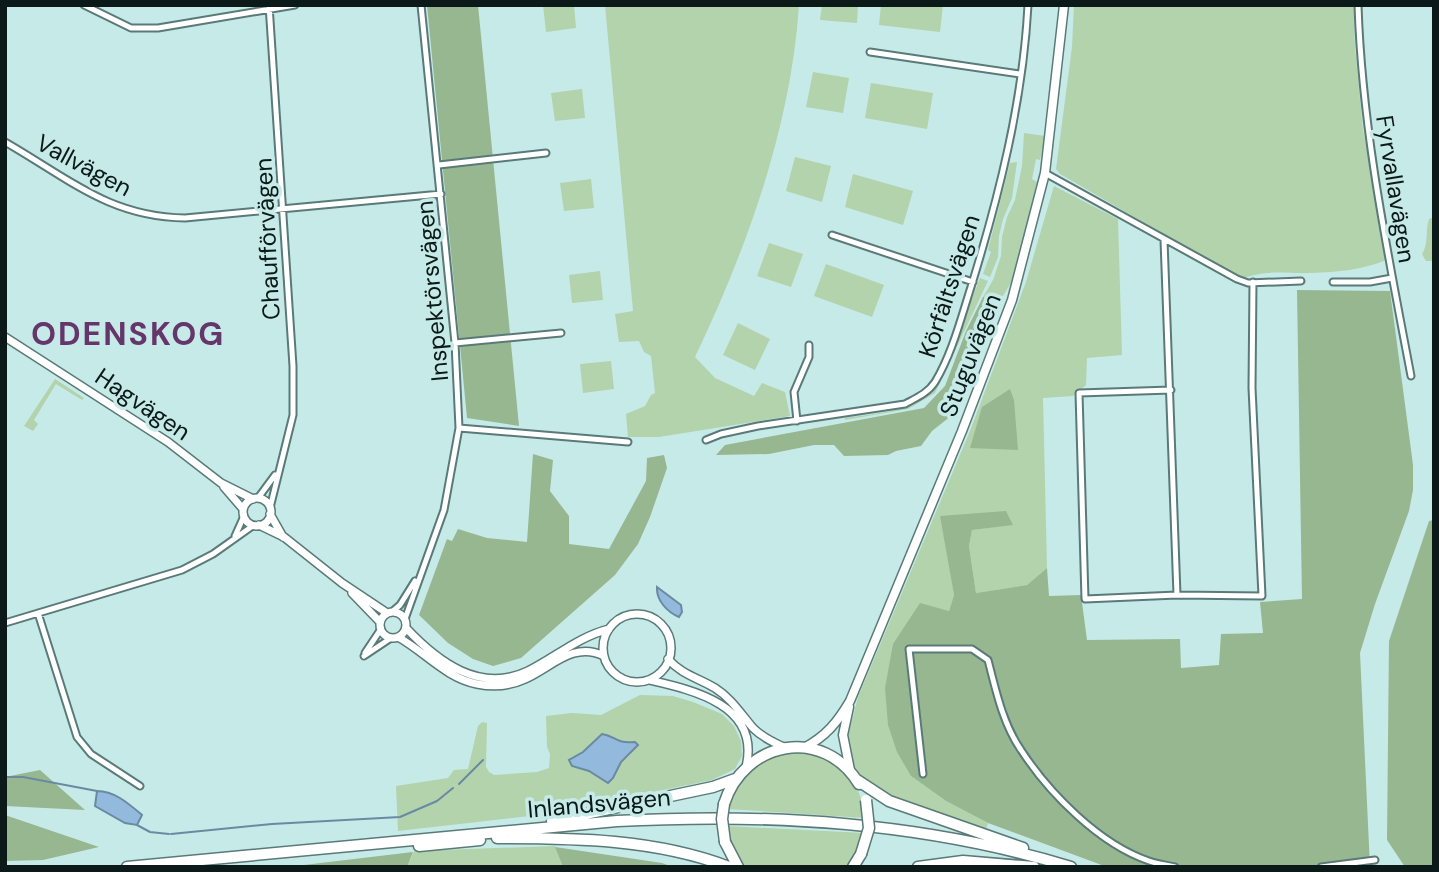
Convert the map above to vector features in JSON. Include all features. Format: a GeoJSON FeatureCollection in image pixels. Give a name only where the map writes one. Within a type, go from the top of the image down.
{"type":"FeatureCollection","features":[{"type":"Feature","properties":{"kind":"highway"},"geometry":{"type":"LineString","coordinates":[[738,867],[725,842],[722,819],[724,804],[735,779],[746,767],[769,752],[804,748],[829,755],[889,801],[1076,867]]}},
{"type":"Feature","properties":{"kind":"highway"},"geometry":{"type":"LineString","coordinates":[[853,867],[861,854],[869,828],[866,800],[854,776]]}},
{"type":"Feature","properties":{"kind":"highway"},"geometry":{"type":"LineString","coordinates":[[503,832],[702,789],[735,779]]}},
{"type":"Feature","properties":{"kind":"highway","name":"Inlandsvägen"},"geometry":{"type":"LineString","coordinates":[[127,867],[656,818],[695,817],[781,818],[852,823],[936,834],[1071,867]]}},
{"type":"Feature","properties":{"kind":"highway","name":"Inlandsvägen"},"geometry":{"type":"LineString","coordinates":[[185,867],[617,826],[697,822],[782,822],[850,827],[934,839],[1052,867]]}},
{"type":"Feature","properties":{"kind":"highway"},"geometry":{"type":"LineString","coordinates":[[493,838],[615,842],[670,851],[729,867]]}},
{"type":"Feature","properties":{"kind":"highway"},"geometry":{"type":"LineString","coordinates":[[918,867],[963,861],[1034,867]]}},
{"type":"Feature","properties":{"kind":"main road","name":"Stuguvägen"},"geometry":{"type":"LineString","coordinates":[[804,748],[833,727],[850,701],[962,431],[1012,300],[1045,173],[1065,5]]}},
{"type":"Feature","properties":{"kind":"main road","name":"Stuguvägen"},"geometry":{"type":"LineString","coordinates":[[850,701],[843,735],[854,776]]}},
{"type":"Feature","properties":{"kind":"street"},"geometry":{"type":"LineString","coordinates":[[84,5],[131,29],[158,28],[270,7],[295,5]]}},
{"type":"Feature","properties":{"kind":"street","name":"Inspektörsvägen"},"geometry":{"type":"LineString","coordinates":[[406,623],[444,510],[459,428],[455,343],[421,5]]}},
{"type":"Feature","properties":{"kind":"street","name":"Körfältsvägen"},"geometry":{"type":"LineString","coordinates":[[706,440],[720,433],[905,404],[924,394],[934,383],[945,360],[972,282],[1004,167],[1020,74],[1028,5]]}},
{"type":"Feature","properties":{"kind":"street","name":"Fyrvallavägen"},"geometry":{"type":"LineString","coordinates":[[1358,5],[1365,104],[1392,278],[1411,376]]}},
{"type":"Feature","properties":{"kind":"street","name":"Chaufförvägen"},"geometry":{"type":"LineString","coordinates":[[270,7],[293,366],[293,415],[270,511]]}},
{"type":"Feature","properties":{"kind":"street"},"geometry":{"type":"LineString","coordinates":[[870,52],[1020,74]]}},
{"type":"Feature","properties":{"kind":"street","name":"Vallvägen"},"geometry":{"type":"LineString","coordinates":[[5,142],[103,200],[141,214],[159,217],[185,218],[441,194]]}},
{"type":"Feature","properties":{"kind":"street"},"geometry":{"type":"LineString","coordinates":[[439,165],[547,153]]}},
{"type":"Feature","properties":{"kind":"street"},"geometry":{"type":"LineString","coordinates":[[1045,173],[1237,279],[1253,282],[1301,281]]}},
{"type":"Feature","properties":{"kind":"street"},"geometry":{"type":"LineString","coordinates":[[832,234],[972,282]]}},
{"type":"Feature","properties":{"kind":"street"},"geometry":{"type":"LineString","coordinates":[[1164,240],[1177,595]]}},
{"type":"Feature","properties":{"kind":"street"},"geometry":{"type":"LineString","coordinates":[[1333,282],[1370,282],[1392,278]]}},
{"type":"Feature","properties":{"kind":"street"},"geometry":{"type":"LineString","coordinates":[[1171,390],[1079,393],[1085,599],[1177,595],[1262,596],[1252,388],[1253,282]]}},
{"type":"Feature","properties":{"kind":"street"},"geometry":{"type":"LineString","coordinates":[[455,343],[561,332]]}},
{"type":"Feature","properties":{"kind":"street","name":"Hagvägen"},"geometry":{"type":"LineString","coordinates":[[5,337],[158,435],[221,484],[243,513]]}},
{"type":"Feature","properties":{"kind":"street"},"geometry":{"type":"LineString","coordinates":[[797,421],[794,392],[809,357],[809,345]]}},
{"type":"Feature","properties":{"kind":"street"},"geometry":{"type":"LineString","coordinates":[[459,428],[628,442]]}},
{"type":"Feature","properties":{"kind":"street","name":"Chaufförvägen"},"geometry":{"type":"LineString","coordinates":[[256,498],[279,470]]}},
{"type":"Feature","properties":{"kind":"street","name":"Hagvägen"},"geometry":{"type":"LineString","coordinates":[[221,484],[256,498]]}},
{"type":"Feature","properties":{"kind":"street"},"geometry":{"type":"LineString","coordinates":[[233,539],[246,503],[256,498],[265,500],[284,537]]}},
{"type":"Feature","properties":{"kind":"street"},"geometry":{"type":"LineString","coordinates":[[5,623],[182,570],[266,522],[270,511]]}},
{"type":"Feature","properties":{"kind":"street"},"geometry":{"type":"LineString","coordinates":[[243,513],[248,522],[284,537],[342,583],[390,612],[399,613],[445,663],[464,673],[484,678],[507,677],[527,671],[593,634],[609,629]]}},
{"type":"Feature","properties":{"kind":"street","name":"Inspektörsvägen"},"geometry":{"type":"LineString","coordinates":[[390,612],[400,605],[422,570]]}},
{"type":"Feature","properties":{"kind":"street"},"geometry":{"type":"LineString","coordinates":[[342,583],[380,626],[383,634],[395,638],[452,676],[479,685],[508,685],[582,650],[592,650],[604,656]]}},
{"type":"Feature","properties":{"kind":"street"},"geometry":{"type":"LineString","coordinates":[[38,612],[77,737],[91,754],[140,786]]}},
{"type":"Feature","properties":{"kind":"street"},"geometry":{"type":"LineString","coordinates":[[390,612],[364,656],[403,634],[406,623]]}},
{"type":"Feature","properties":{"kind":"street"},"geometry":{"type":"LineString","coordinates":[[629,615],[650,617],[661,624],[670,643],[668,659],[660,673],[648,680],[636,682],[622,679],[611,670],[604,656],[604,640],[609,629],[615,621],[629,615]]}},
{"type":"Feature","properties":{"kind":"street"},"geometry":{"type":"LineString","coordinates":[[923,774],[909,649],[972,649],[988,660],[1002,711],[1020,750],[1066,805],[1116,845],[1149,861],[1175,867]]}},
{"type":"Feature","properties":{"kind":"street"},"geometry":{"type":"LineString","coordinates":[[668,659],[684,673],[716,689],[733,703],[755,729],[787,748]]}},
{"type":"Feature","properties":{"kind":"street"},"geometry":{"type":"LineString","coordinates":[[648,680],[707,695],[735,716],[746,736],[746,767]]}},
{"type":"Feature","properties":{"kind":"street"},"geometry":{"type":"LineString","coordinates":[[1321,867],[1375,860]]}},
{"type":"Feature","properties":{"kind":"green space"},"geometry":{"type":"Polygon","coordinates":[[[427,5],[478,5],[519,426],[467,418],[427,5]]]}},
{"type":"Feature","properties":{"kind":"green space"},"geometry":{"type":"Polygon","coordinates":[[[543,5],[574,5],[576,28],[546,32],[543,5]]]}},
{"type":"Feature","properties":{"kind":"green space"},"geometry":{"type":"Polygon","coordinates":[[[605,5],[799,5],[787,96],[764,186],[732,273],[695,357],[715,378],[754,396],[762,383],[785,392],[790,416],[659,437],[628,437],[626,414],[645,406],[655,393],[651,356],[644,352],[639,341],[619,342],[615,314],[633,311],[605,5]]]}},
{"type":"Feature","properties":{"kind":"green space"},"geometry":{"type":"Polygon","coordinates":[[[822,5],[858,5],[857,23],[820,20],[822,5]]]}},
{"type":"Feature","properties":{"kind":"green space"},"geometry":{"type":"Polygon","coordinates":[[[881,5],[943,5],[940,32],[879,25],[881,5]]]}},
{"type":"Feature","properties":{"kind":"green space"},"geometry":{"type":"Polygon","coordinates":[[[1074,5],[1354,5],[1363,130],[1376,190],[1386,260],[1350,270],[1268,273],[1242,279],[1060,174],[1056,169],[1072,47],[1074,5]]]}},
{"type":"Feature","properties":{"kind":"green space"},"geometry":{"type":"Polygon","coordinates":[[[813,72],[849,78],[843,113],[806,107],[813,72]]]}},
{"type":"Feature","properties":{"kind":"green space"},"geometry":{"type":"Polygon","coordinates":[[[871,83],[933,93],[927,129],[865,118],[871,83]]]}},
{"type":"Feature","properties":{"kind":"green space"},"geometry":{"type":"Polygon","coordinates":[[[582,89],[585,118],[555,121],[551,93],[582,89]]]}},
{"type":"Feature","properties":{"kind":"green space"},"geometry":{"type":"Polygon","coordinates":[[[1024,133],[1045,136],[1040,160],[1036,159],[1032,179],[1037,182],[1013,279],[1003,296],[983,297],[993,280],[1001,256],[1007,217],[1015,200],[1022,166],[1024,133]]]}},
{"type":"Feature","properties":{"kind":"green space"},"geometry":{"type":"Polygon","coordinates":[[[795,157],[831,166],[822,202],[786,191],[795,157]]]}},
{"type":"Feature","properties":{"kind":"green space"},"geometry":{"type":"Polygon","coordinates":[[[1017,162],[1012,198],[1003,219],[998,257],[990,277],[983,274],[991,252],[988,250],[1010,163],[1017,162]]]}},
{"type":"Feature","properties":{"kind":"green space"},"geometry":{"type":"Polygon","coordinates":[[[853,174],[913,191],[903,225],[845,207],[853,174]]]}},
{"type":"Feature","properties":{"kind":"green space"},"geometry":{"type":"Polygon","coordinates":[[[591,179],[594,208],[564,211],[560,183],[591,179]]]}},
{"type":"Feature","properties":{"kind":"green space"},"geometry":{"type":"Polygon","coordinates":[[[1054,186],[1118,219],[1122,355],[1087,358],[1086,385],[1073,396],[1043,398],[1047,568],[1027,585],[976,593],[969,546],[972,530],[1013,524],[941,516],[954,595],[949,611],[920,604],[911,776],[946,801],[988,823],[986,829],[953,821],[876,791],[851,764],[847,740],[858,697],[970,431],[1026,282],[1054,186]]]}},
{"type":"Feature","properties":{"kind":"green space"},"geometry":{"type":"Polygon","coordinates":[[[1434,217],[1434,261],[1426,261],[1422,254],[1429,219],[1434,217]]]}},
{"type":"Feature","properties":{"kind":"green space"},"geometry":{"type":"Polygon","coordinates":[[[769,243],[803,254],[791,287],[757,276],[769,243]]]}},
{"type":"Feature","properties":{"kind":"green space"},"geometry":{"type":"Polygon","coordinates":[[[826,264],[884,285],[872,317],[814,296],[826,264]]]}},
{"type":"Feature","properties":{"kind":"green space"},"geometry":{"type":"Polygon","coordinates":[[[600,271],[603,300],[572,303],[569,275],[600,271]]]}},
{"type":"Feature","properties":{"kind":"green space"},"geometry":{"type":"Polygon","coordinates":[[[980,278],[988,281],[935,393],[908,409],[845,420],[899,409],[923,398],[933,389],[941,378],[980,278]]]}},
{"type":"Feature","properties":{"kind":"green space"},"geometry":{"type":"Polygon","coordinates":[[[1297,290],[1390,291],[1413,465],[1413,490],[1409,511],[1360,653],[1370,867],[1107,867],[988,823],[946,801],[911,776],[897,752],[888,725],[885,688],[893,644],[920,603],[949,611],[954,595],[940,516],[1006,511],[1013,525],[972,530],[969,546],[976,593],[1027,585],[1047,568],[1049,596],[1081,595],[1087,640],[1180,639],[1181,668],[1219,665],[1221,634],[1263,633],[1260,602],[1302,599],[1297,290]]]}},
{"type":"Feature","properties":{"kind":"green space"},"geometry":{"type":"Polygon","coordinates":[[[1003,296],[956,412],[932,431],[921,446],[888,455],[844,456],[834,445],[814,445],[769,454],[716,455],[725,445],[924,408],[945,386],[966,331],[983,297],[1003,296]]]}},
{"type":"Feature","properties":{"kind":"green space"},"geometry":{"type":"Polygon","coordinates":[[[738,323],[770,339],[755,370],[723,355],[738,323]]]}},
{"type":"Feature","properties":{"kind":"green space"},"geometry":{"type":"Polygon","coordinates":[[[611,361],[614,389],[583,393],[580,364],[611,361]]]}},
{"type":"Feature","properties":{"kind":"green space"},"geometry":{"type":"Polygon","coordinates":[[[55,379],[84,398],[82,400],[56,384],[34,420],[38,424],[33,431],[24,426],[55,379]]]}},
{"type":"Feature","properties":{"kind":"green space"},"geometry":{"type":"Polygon","coordinates":[[[1010,389],[1014,400],[1018,450],[970,448],[982,407],[1010,389]]]}},
{"type":"Feature","properties":{"kind":"green space"},"geometry":{"type":"Polygon","coordinates":[[[533,454],[553,460],[550,491],[569,516],[569,544],[609,549],[646,481],[647,458],[664,455],[667,468],[638,544],[615,575],[521,658],[493,666],[473,659],[448,643],[419,615],[447,539],[452,541],[458,529],[487,538],[527,542],[533,454]]]}},
{"type":"Feature","properties":{"kind":"green space"},"geometry":{"type":"Polygon","coordinates":[[[1434,520],[1434,867],[1405,867],[1387,840],[1389,641],[1429,521],[1434,520]]]}},
{"type":"Feature","properties":{"kind":"green space"},"geometry":{"type":"Polygon","coordinates":[[[640,695],[673,696],[722,714],[734,726],[741,741],[742,756],[735,769],[712,780],[547,814],[398,831],[396,786],[448,778],[454,770],[468,769],[478,726],[482,722],[487,723],[486,767],[494,775],[537,772],[549,768],[546,716],[572,713],[601,715],[640,695]],[[602,734],[579,756],[571,757],[572,766],[589,771],[608,783],[621,762],[631,754],[634,742],[621,741],[602,734]]]}},
{"type":"Feature","properties":{"kind":"green space"},"geometry":{"type":"Polygon","coordinates":[[[795,751],[822,758],[843,771],[858,791],[865,818],[728,809],[737,785],[751,769],[771,758],[795,751]]]}},
{"type":"Feature","properties":{"kind":"green space"},"geometry":{"type":"Polygon","coordinates":[[[40,770],[85,810],[5,806],[5,777],[40,770]]]}},
{"type":"Feature","properties":{"kind":"green space"},"geometry":{"type":"Polygon","coordinates":[[[5,815],[99,847],[43,860],[5,861],[5,815]]]}},
{"type":"Feature","properties":{"kind":"green space"},"geometry":{"type":"Polygon","coordinates":[[[727,826],[864,833],[861,844],[847,867],[744,867],[731,846],[727,826]]]}},
{"type":"Feature","properties":{"kind":"green space"},"geometry":{"type":"Polygon","coordinates":[[[555,846],[563,867],[407,867],[414,851],[555,846]]]}},
{"type":"Feature","properties":{"kind":"green space"},"geometry":{"type":"Polygon","coordinates":[[[555,847],[662,863],[673,867],[563,867],[555,847]]]}},
{"type":"Feature","properties":{"kind":"green space"},"geometry":{"type":"Polygon","coordinates":[[[413,852],[407,867],[287,867],[413,852]]]}},
{"type":"Feature","properties":{"kind":"water"},"geometry":{"type":"Polygon","coordinates":[[[657,587],[681,605],[682,612],[679,617],[663,605],[657,587]]]}},
{"type":"Feature","properties":{"kind":"water"},"geometry":{"type":"Polygon","coordinates":[[[602,734],[638,745],[621,762],[608,783],[589,771],[572,766],[569,760],[583,752],[602,734]]]}},
{"type":"Feature","properties":{"kind":"water"},"geometry":{"type":"Polygon","coordinates":[[[97,791],[116,796],[142,815],[137,825],[125,823],[95,806],[97,791]]]}},
{"type":"Feature","properties":{"kind":"waterway"},"geometry":{"type":"LineString","coordinates":[[459,784],[483,760]]}},
{"type":"Feature","properties":{"kind":"waterway"},"geometry":{"type":"LineString","coordinates":[[5,777],[23,777],[97,791]]}},
{"type":"Feature","properties":{"kind":"waterway"},"geometry":{"type":"LineString","coordinates":[[171,834],[272,824],[400,817],[437,801],[453,788]]}},
{"type":"Feature","properties":{"kind":"waterway"},"geometry":{"type":"LineString","coordinates":[[137,825],[150,832],[169,834]]}},
{"type":"Feature","properties":{"kind":"district","name":"ODENSKOG"},"geometry":{"type":"Point","coordinates":[128,334]}}]}
